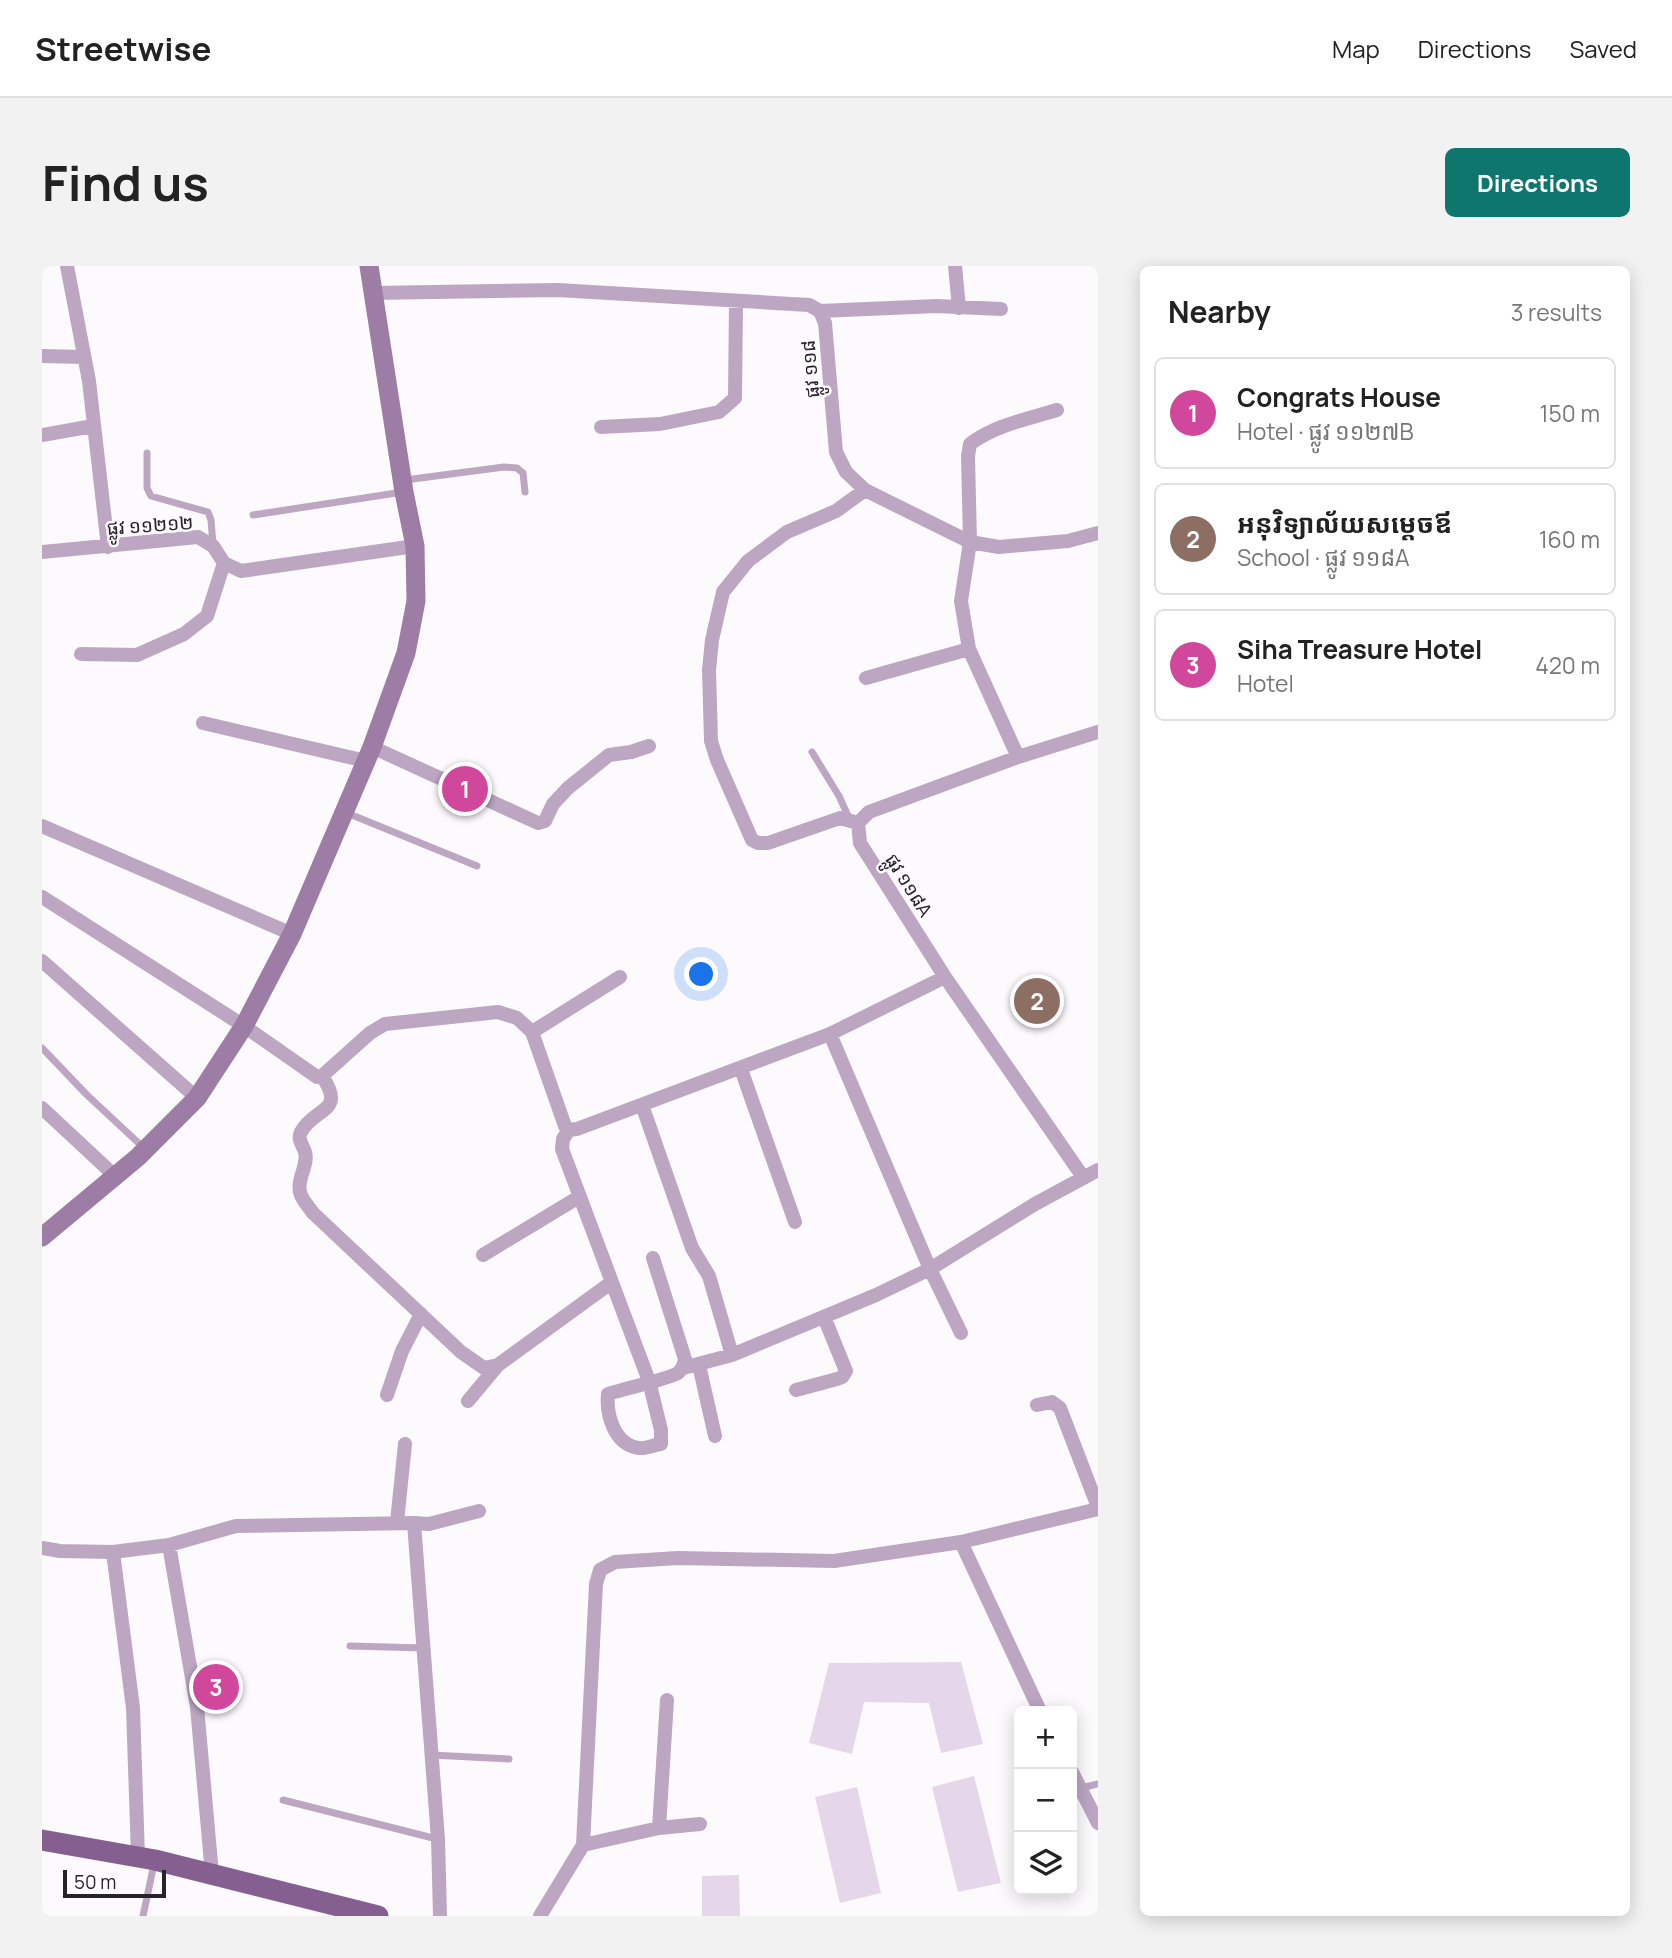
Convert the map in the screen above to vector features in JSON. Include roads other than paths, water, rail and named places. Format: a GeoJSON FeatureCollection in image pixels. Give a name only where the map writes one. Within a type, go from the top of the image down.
{"type":"FeatureCollection","features":[{"type":"Feature","properties":{"kind":"main road"},"geometry":{"type":"LineString","coordinates":[[42,1237],[145,1150],[197,1098],[244,1026],[292,934],[369,754],[406,653],[416,601],[415,547],[369,266]]}},
{"type":"Feature","properties":{"kind":"main road"},"geometry":{"type":"LineString","coordinates":[[42,1840],[146,1858],[378,1916]]}},
{"type":"Feature","properties":{"kind":"street"},"geometry":{"type":"LineString","coordinates":[[67,266],[89,381],[108,547]]}},
{"type":"Feature","properties":{"kind":"street"},"geometry":{"type":"LineString","coordinates":[[954,266],[959,308]]}},
{"type":"Feature","properties":{"kind":"street","name":"ផ្លូវ ១១៨"},"geometry":{"type":"LineString","coordinates":[[373,293],[558,290],[808,305],[820,311],[825,323],[836,452],[846,472],[865,490],[970,542],[999,547],[1068,541],[1098,533]]}},
{"type":"Feature","properties":{"kind":"street"},"geometry":{"type":"LineString","coordinates":[[601,427],[660,424],[719,412],[727,407],[735,398],[736,301]]}},
{"type":"Feature","properties":{"kind":"street"},"geometry":{"type":"LineString","coordinates":[[820,311],[937,306],[1001,309]]}},
{"type":"Feature","properties":{"kind":"street"},"geometry":{"type":"LineString","coordinates":[[42,356],[84,357]]}},
{"type":"Feature","properties":{"kind":"street"},"geometry":{"type":"LineString","coordinates":[[1018,757],[969,649],[961,601],[970,542],[968,456],[971,444],[994,430],[1057,410]]}},
{"type":"Feature","properties":{"kind":"street"},"geometry":{"type":"LineString","coordinates":[[42,435],[93,426]]}},
{"type":"Feature","properties":{"kind":"street"},"geometry":{"type":"LineString","coordinates":[[865,490],[836,511],[787,532],[748,561],[723,592],[712,640],[709,670],[712,741],[717,760],[752,840],[758,844],[768,843],[840,818],[854,821],[869,812],[1018,757],[1098,732]]}},
{"type":"Feature","properties":{"kind":"street","name":"ផ្លូវ ១១២១២"},"geometry":{"type":"LineString","coordinates":[[42,552],[198,537],[213,546],[224,563]]}},
{"type":"Feature","properties":{"kind":"street"},"geometry":{"type":"LineString","coordinates":[[81,654],[137,655],[184,634],[207,616],[224,563],[241,571],[415,547]]}},
{"type":"Feature","properties":{"kind":"street"},"geometry":{"type":"LineString","coordinates":[[866,678],[969,649]]}},
{"type":"Feature","properties":{"kind":"street"},"geometry":{"type":"LineString","coordinates":[[204,723],[369,754],[538,823],[545,821],[553,804],[568,788],[609,755],[649,746]]}},
{"type":"Feature","properties":{"kind":"street","name":"ផ្លូវ ១១៨A"},"geometry":{"type":"LineString","coordinates":[[854,821],[860,843],[945,976],[1083,1178]]}},
{"type":"Feature","properties":{"kind":"street"},"geometry":{"type":"LineString","coordinates":[[42,826],[292,934]]}},
{"type":"Feature","properties":{"kind":"street"},"geometry":{"type":"LineString","coordinates":[[42,897],[244,1026],[317,1077],[323,1076],[370,1033],[385,1024],[498,1012],[517,1018],[532,1032],[565,1126],[569,1130]]}},
{"type":"Feature","properties":{"kind":"street"},"geometry":{"type":"LineString","coordinates":[[42,961],[197,1098]]}},
{"type":"Feature","properties":{"kind":"street"},"geometry":{"type":"LineString","coordinates":[[653,1258],[685,1359],[683,1368],[675,1376],[649,1381],[608,1394],[607,1404],[614,1430],[623,1442],[639,1448],[661,1444],[661,1430],[649,1381],[579,1197],[562,1149],[563,1139],[569,1130],[830,1034],[945,976]]}},
{"type":"Feature","properties":{"kind":"street"},"geometry":{"type":"LineString","coordinates":[[532,1032],[620,977]]}},
{"type":"Feature","properties":{"kind":"street"},"geometry":{"type":"LineString","coordinates":[[830,1034],[930,1269],[961,1333]]}},
{"type":"Feature","properties":{"kind":"street"},"geometry":{"type":"LineString","coordinates":[[740,1069],[795,1222]]}},
{"type":"Feature","properties":{"kind":"street"},"geometry":{"type":"LineString","coordinates":[[323,1076],[332,1094],[330,1103],[302,1130],[299,1137],[306,1158],[299,1187],[301,1195],[313,1213],[472,1362],[484,1368],[498,1365]]}},
{"type":"Feature","properties":{"kind":"street"},"geometry":{"type":"LineString","coordinates":[[642,1105],[692,1248],[709,1276],[732,1355]]}},
{"type":"Feature","properties":{"kind":"street"},"geometry":{"type":"LineString","coordinates":[[42,1108],[115,1176]]}},
{"type":"Feature","properties":{"kind":"street"},"geometry":{"type":"LineString","coordinates":[[683,1368],[732,1355],[930,1269],[1098,1170]]}},
{"type":"Feature","properties":{"kind":"street"},"geometry":{"type":"LineString","coordinates":[[482,1255],[579,1197]]}},
{"type":"Feature","properties":{"kind":"street"},"geometry":{"type":"LineString","coordinates":[[468,1401],[498,1365],[612,1282]]}},
{"type":"Feature","properties":{"kind":"street"},"geometry":{"type":"LineString","coordinates":[[387,1395],[402,1351],[421,1314]]}},
{"type":"Feature","properties":{"kind":"street"},"geometry":{"type":"LineString","coordinates":[[796,1390],[837,1380],[846,1371],[824,1317]]}},
{"type":"Feature","properties":{"kind":"street"},"geometry":{"type":"LineString","coordinates":[[699,1365],[715,1436]]}},
{"type":"Feature","properties":{"kind":"street"},"geometry":{"type":"LineString","coordinates":[[540,1916],[583,1844],[596,1584],[600,1570],[615,1562],[678,1558],[834,1560],[961,1542],[1098,1508],[1060,1408],[1052,1402],[1037,1405]]}},
{"type":"Feature","properties":{"kind":"street"},"geometry":{"type":"LineString","coordinates":[[397,1522],[405,1444]]}},
{"type":"Feature","properties":{"kind":"street"},"geometry":{"type":"LineString","coordinates":[[42,1548],[113,1552],[169,1545],[236,1525],[397,1522],[429,1524],[479,1511]]}},
{"type":"Feature","properties":{"kind":"street"},"geometry":{"type":"LineString","coordinates":[[414,1523],[438,1839],[440,1916]]}},
{"type":"Feature","properties":{"kind":"street"},"geometry":{"type":"LineString","coordinates":[[961,1542],[1038,1706]]}},
{"type":"Feature","properties":{"kind":"street"},"geometry":{"type":"LineString","coordinates":[[169,1545],[197,1706],[212,1874]]}},
{"type":"Feature","properties":{"kind":"street"},"geometry":{"type":"LineString","coordinates":[[113,1552],[133,1708],[146,1858]]}},
{"type":"Feature","properties":{"kind":"street"},"geometry":{"type":"LineString","coordinates":[[659,1828],[667,1700]]}},
{"type":"Feature","properties":{"kind":"street"},"geometry":{"type":"LineString","coordinates":[[1077,1781],[1098,1822]]}},
{"type":"Feature","properties":{"kind":"street"},"geometry":{"type":"LineString","coordinates":[[583,1844],[659,1828],[700,1824]]}},
{"type":"Feature","properties":{"kind":"lane"},"geometry":{"type":"LineString","coordinates":[[146,453],[147,488],[151,496],[208,512],[213,546]]}},
{"type":"Feature","properties":{"kind":"lane"},"geometry":{"type":"LineString","coordinates":[[253,515],[504,467],[517,468],[523,473],[526,492]]}},
{"type":"Feature","properties":{"kind":"lane"},"geometry":{"type":"LineString","coordinates":[[812,752],[854,821]]}},
{"type":"Feature","properties":{"kind":"lane"},"geometry":{"type":"LineString","coordinates":[[343,811],[477,866]]}},
{"type":"Feature","properties":{"kind":"lane"},"geometry":{"type":"LineString","coordinates":[[42,1048],[145,1150]]}},
{"type":"Feature","properties":{"kind":"lane"},"geometry":{"type":"LineString","coordinates":[[350,1646],[424,1648]]}},
{"type":"Feature","properties":{"kind":"lane"},"geometry":{"type":"LineString","coordinates":[[432,1755],[509,1759]]}},
{"type":"Feature","properties":{"kind":"lane"},"geometry":{"type":"LineString","coordinates":[[1081,1788],[1098,1784]]}},
{"type":"Feature","properties":{"kind":"lane"},"geometry":{"type":"LineString","coordinates":[[283,1800],[438,1839]]}},
{"type":"Feature","properties":{"kind":"lane"},"geometry":{"type":"LineString","coordinates":[[143,1916],[146,1858]]}},
{"type":"Feature","properties":{"kind":"place","name":"Congrats House"},"geometry":{"type":"Point","coordinates":[465,789]}},
{"type":"Feature","properties":{"kind":"place","name":"អនុវិទ្យាល័យសម្តេចឪ"},"geometry":{"type":"Point","coordinates":[1037,1001]}},
{"type":"Feature","properties":{"kind":"place","name":"Siha Treasure Hotel"},"geometry":{"type":"Point","coordinates":[216,1687]}}]}
